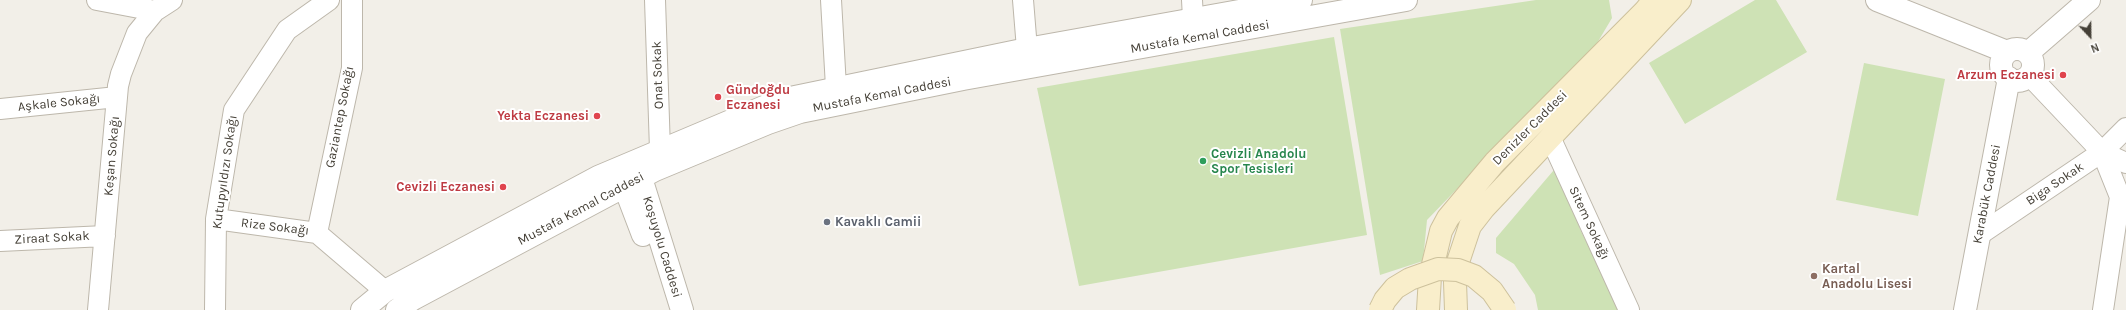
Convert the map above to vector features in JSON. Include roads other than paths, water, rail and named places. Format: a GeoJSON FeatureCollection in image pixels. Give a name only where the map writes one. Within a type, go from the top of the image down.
{"type":"FeatureCollection","features":[{"type":"Feature","properties":{"kind":"main road","name":"Denizler Caddesi"},"geometry":{"type":"LineString","coordinates":[[1456,310],[1455,282],[1459,259],[1470,226],[1500,190],[1680,0]]}},
{"type":"Feature","properties":{"kind":"main road","name":"Denizler Caddesi"},"geometry":{"type":"LineString","coordinates":[[1428,310],[1430,277],[1441,232],[1448,218],[1495,162],[1647,4]]}},
{"type":"Feature","properties":{"kind":"main road"},"geometry":{"type":"LineString","coordinates":[[1380,310],[1385,300],[1395,288],[1410,279],[1438,269],[1458,270],[1474,276],[1492,291],[1506,310]]}},
{"type":"Feature","properties":{"kind":"street"},"geometry":{"type":"LineString","coordinates":[[97,0],[155,11]]}},
{"type":"Feature","properties":{"kind":"street","name":"Keşan Sokağı"},"geometry":{"type":"LineString","coordinates":[[98,310],[117,97],[121,74],[138,33],[155,11],[172,0]]}},
{"type":"Feature","properties":{"kind":"street","name":"Kutupyıldızı Sokağı"},"geometry":{"type":"LineString","coordinates":[[215,310],[216,219],[234,110],[287,30],[328,0]]}},
{"type":"Feature","properties":{"kind":"street","name":"Gaziantep Sokağı"},"geometry":{"type":"LineString","coordinates":[[317,233],[352,68],[352,0]]}},
{"type":"Feature","properties":{"kind":"street","name":"Onat Sokak"},"geometry":{"type":"LineString","coordinates":[[655,0],[660,150]]}},
{"type":"Feature","properties":{"kind":"street"},"geometry":{"type":"LineString","coordinates":[[831,0],[836,87]]}},
{"type":"Feature","properties":{"kind":"street"},"geometry":{"type":"LineString","coordinates":[[1023,0],[1029,58]]}},
{"type":"Feature","properties":{"kind":"street","name":"Mustafa Kemal Caddesi"},"geometry":{"type":"LineString","coordinates":[[362,310],[385,291],[598,177],[629,174],[676,160],[768,123],[823,106],[1194,18],[1301,0]]}},
{"type":"Feature","properties":{"kind":"street","name":"Mustafa Kemal Caddesi"},"geometry":{"type":"LineString","coordinates":[[1194,18],[1406,0]]}},
{"type":"Feature","properties":{"kind":"street"},"geometry":{"type":"LineString","coordinates":[[1877,0],[2018,52]]}},
{"type":"Feature","properties":{"kind":"street"},"geometry":{"type":"LineString","coordinates":[[2089,0],[2001,66],[2003,74],[2019,77],[2102,152],[2126,163]]}},
{"type":"Feature","properties":{"kind":"street","name":"Karabük Caddesi"},"geometry":{"type":"LineString","coordinates":[[1965,310],[1979,235],[2019,77],[2033,67],[2032,59],[2018,52]]}},
{"type":"Feature","properties":{"kind":"street","name":"Mustafa Kemal Caddesi"},"geometry":{"type":"LineString","coordinates":[[397,310],[413,299],[629,174],[660,150],[764,107],[790,98],[836,87],[1029,58]]}},
{"type":"Feature","properties":{"kind":"street","name":"Aşkale Sokağı"},"geometry":{"type":"LineString","coordinates":[[0,109],[117,97]]}},
{"type":"Feature","properties":{"kind":"street","name":"Biga Sokak"},"geometry":{"type":"LineString","coordinates":[[1979,235],[2102,152],[2126,128]]}},
{"type":"Feature","properties":{"kind":"street","name":"Sitem Sokağı"},"geometry":{"type":"LineString","coordinates":[[1550,137],[1629,310]]}},
{"type":"Feature","properties":{"kind":"street"},"geometry":{"type":"LineString","coordinates":[[2102,152],[2120,197],[2103,310]]}},
{"type":"Feature","properties":{"kind":"street","name":"Koşuyolu Caddesi"},"geometry":{"type":"LineString","coordinates":[[629,174],[670,310]]}},
{"type":"Feature","properties":{"kind":"street","name":"Koşuyolu Caddesi"},"geometry":{"type":"LineString","coordinates":[[629,174],[682,310]]}},
{"type":"Feature","properties":{"kind":"street","name":"Rize Sokağı"},"geometry":{"type":"LineString","coordinates":[[216,219],[317,233],[385,291]]}},
{"type":"Feature","properties":{"kind":"street","name":"Ziraat Sokak"},"geometry":{"type":"LineString","coordinates":[[0,241],[105,236]]}},
{"type":"Feature","properties":{"kind":"place","name":"Arzum Eczanesi"},"geometry":{"type":"Point","coordinates":[2063,75]}},
{"type":"Feature","properties":{"kind":"place","name":"Gündoğdu Eczanesi"},"geometry":{"type":"Point","coordinates":[718,97]}},
{"type":"Feature","properties":{"kind":"place","name":"Yekta Eczanesi"},"geometry":{"type":"Point","coordinates":[597,116]}},
{"type":"Feature","properties":{"kind":"place","name":"Cevizli Anadolu Spor Tesisleri"},"geometry":{"type":"Point","coordinates":[1203,161]}},
{"type":"Feature","properties":{"kind":"place","name":"Cevizli Eczanesi"},"geometry":{"type":"Point","coordinates":[503,187]}},
{"type":"Feature","properties":{"kind":"place","name":"Kavaklı Camii"},"geometry":{"type":"Point","coordinates":[827,222]}},
{"type":"Feature","properties":{"kind":"place","name":"Kartal Anadolu Lisesi"},"geometry":{"type":"Point","coordinates":[1814,276]}}]}
